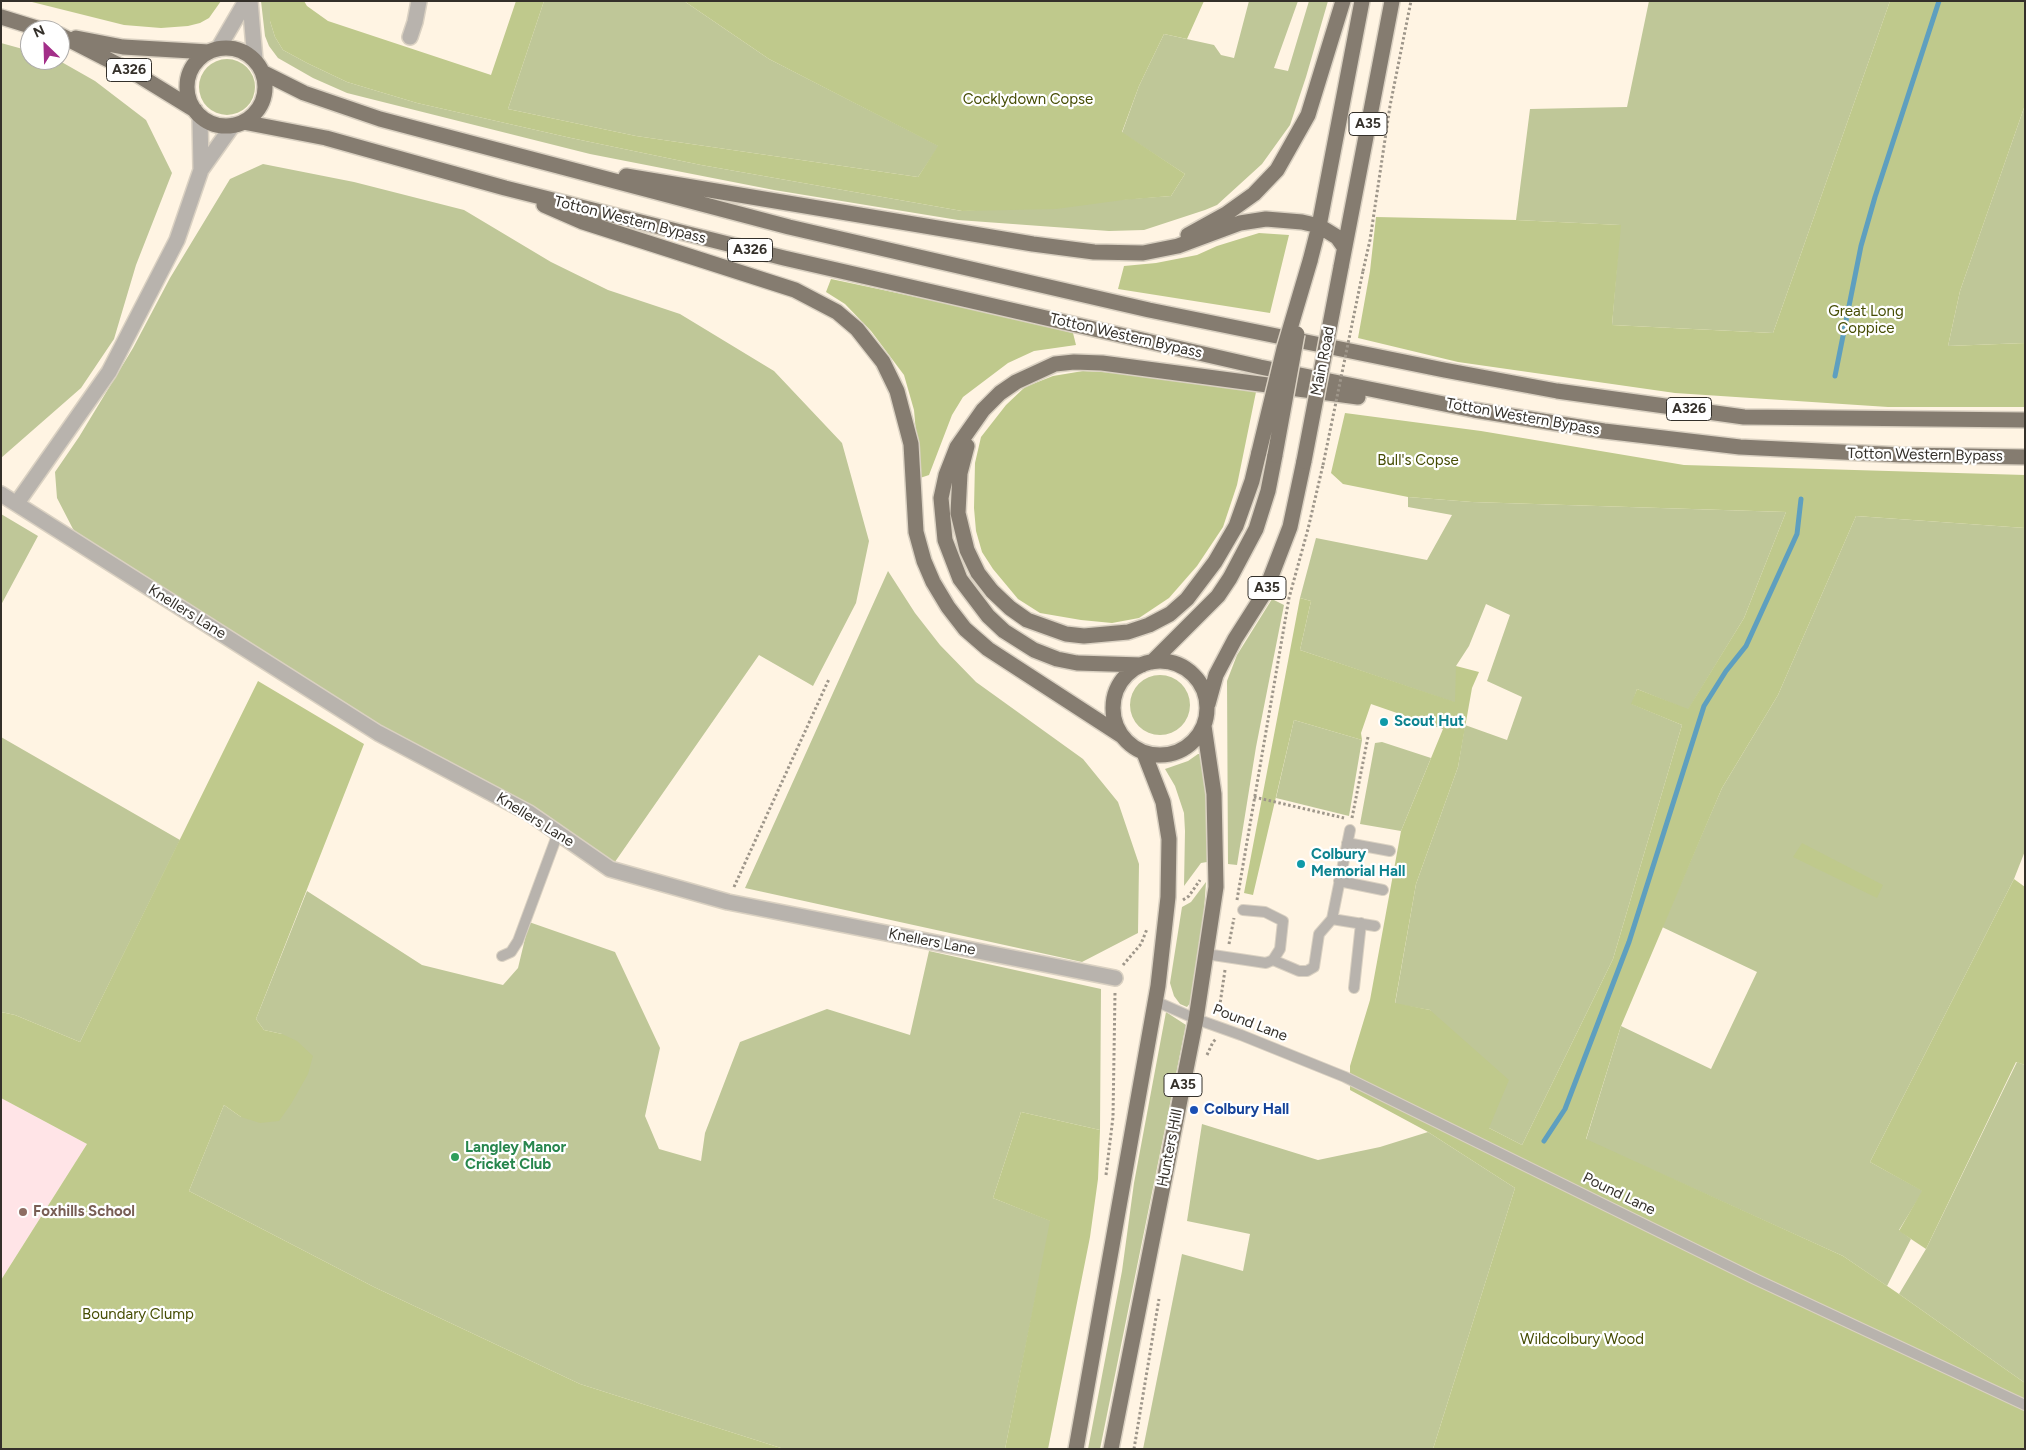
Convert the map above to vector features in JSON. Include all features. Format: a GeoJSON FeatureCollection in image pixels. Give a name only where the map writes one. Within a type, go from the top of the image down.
{"type":"FeatureCollection","features":[{"type":"Feature","properties":{"kind":"main road"},"geometry":{"type":"LineString","coordinates":[[1143,253],[1192,234],[1226,214],[1254,194],[1276,170],[1308,115],[1342,1]]}},
{"type":"Feature","properties":{"kind":"main road","name":"Main Road"},"geometry":{"type":"LineString","coordinates":[[1147,663],[1218,596],[1230,578],[1256,529],[1268,491],[1310,261],[1319,226],[1362,1]]}},
{"type":"Feature","properties":{"kind":"main road","name":"Main Road"},"geometry":{"type":"LineString","coordinates":[[1208,705],[1216,675],[1234,640],[1265,592],[1290,527],[1392,1]]}},
{"type":"Feature","properties":{"kind":"main road"},"geometry":{"type":"LineString","coordinates":[[1,17],[20,23]]}},
{"type":"Feature","properties":{"kind":"main road","name":"A326"},"geometry":{"type":"LineString","coordinates":[[70,37],[123,47],[214,50]]}},
{"type":"Feature","properties":{"kind":"main road","name":"A326"},"geometry":{"type":"LineString","coordinates":[[70,40],[138,75],[198,113]]}},
{"type":"Feature","properties":{"kind":"main road"},"geometry":{"type":"LineString","coordinates":[[232,48],[244,52],[258,66],[265,84],[262,101],[252,116],[238,124],[222,126],[210,123],[198,113],[188,92],[190,73],[194,64],[214,50],[232,48]]}},
{"type":"Feature","properties":{"kind":"main road","name":"Totton Western Bypass"},"geometry":{"type":"LineString","coordinates":[[258,66],[304,93],[380,119],[529,160],[789,227],[1149,310],[1557,391],[1744,416],[2025,420]]}},
{"type":"Feature","properties":{"kind":"main road","name":"Totton Western Bypass"},"geometry":{"type":"LineString","coordinates":[[238,124],[326,138],[505,188],[784,258],[1251,365],[1474,410],[1604,431],[1740,447],[1902,455],[2025,457]]}},
{"type":"Feature","properties":{"kind":"main road"},"geometry":{"type":"LineString","coordinates":[[529,160],[1033,244],[1094,252],[1143,253],[1178,246],[1240,223],[1266,219],[1319,226],[1338,237],[1344,247]]}},
{"type":"Feature","properties":{"kind":"main road"},"geometry":{"type":"LineString","coordinates":[[505,188],[582,222],[795,290],[837,312],[857,329],[883,362],[899,398],[911,444],[916,532],[924,561],[933,582],[948,607],[965,629],[988,649],[1122,736],[1132,746],[1144,753],[1159,756],[1173,754],[1186,748],[1197,738],[1204,726],[1208,705],[1205,692],[1199,680],[1190,671],[1172,663],[1077,663],[1057,659],[1034,650],[1004,631],[988,616],[960,579],[945,540],[941,498],[946,475],[957,447],[975,420],[1000,393],[1016,382],[1055,364],[1074,362],[1102,363],[1269,386],[1474,410]]}},
{"type":"Feature","properties":{"kind":"main road"},"geometry":{"type":"LineString","coordinates":[[975,420],[964,454],[958,493],[958,513],[967,550],[978,573],[992,592],[1027,620],[1066,634],[1084,636],[1128,632],[1149,625],[1170,614],[1202,582],[1229,539],[1243,508],[1284,349],[1310,261]]}},
{"type":"Feature","properties":{"kind":"main road"},"geometry":{"type":"LineString","coordinates":[[1122,736],[1115,723],[1113,710],[1115,696],[1120,683],[1130,673],[1147,663]]}},
{"type":"Feature","properties":{"kind":"main road","name":"Hunters Hill"},"geometry":{"type":"LineString","coordinates":[[1111,1449],[1196,1019],[1216,887],[1214,794],[1204,726]]}},
{"type":"Feature","properties":{"kind":"main road","name":"A35"},"geometry":{"type":"LineString","coordinates":[[1076,1449],[1155,1001],[1168,897],[1169,839],[1163,802],[1144,753]]}},
{"type":"Feature","properties":{"kind":"street"},"geometry":{"type":"LineString","coordinates":[[214,50],[248,1]]}},
{"type":"Feature","properties":{"kind":"street"},"geometry":{"type":"LineString","coordinates":[[248,1],[258,66]]}},
{"type":"Feature","properties":{"kind":"street"},"geometry":{"type":"LineString","coordinates":[[410,37],[419,1]]}},
{"type":"Feature","properties":{"kind":"street"},"geometry":{"type":"LineString","coordinates":[[198,113],[201,170]]}},
{"type":"Feature","properties":{"kind":"street"},"geometry":{"type":"LineString","coordinates":[[17,503],[109,372],[177,240],[201,170],[238,124]]}},
{"type":"Feature","properties":{"kind":"street","name":"Knellers Lane"},"geometry":{"type":"LineString","coordinates":[[1,494],[378,733],[530,813],[610,869],[728,902],[1116,978]]}},
{"type":"Feature","properties":{"kind":"lane"},"geometry":{"type":"LineString","coordinates":[[1273,960],[1299,971],[1307,971],[1314,967],[1319,934],[1332,919],[1351,825]]}},
{"type":"Feature","properties":{"kind":"lane"},"geometry":{"type":"LineString","coordinates":[[502,956],[511,952],[518,941],[558,833]]}},
{"type":"Feature","properties":{"kind":"lane"},"geometry":{"type":"LineString","coordinates":[[1347,843],[1390,851]]}},
{"type":"Feature","properties":{"kind":"lane"},"geometry":{"type":"LineString","coordinates":[[1339,881],[1383,890]]}},
{"type":"Feature","properties":{"kind":"lane"},"geometry":{"type":"LineString","coordinates":[[1206,954],[1266,963],[1273,960],[1280,949],[1283,921],[1265,912],[1238,908]]}},
{"type":"Feature","properties":{"kind":"lane"},"geometry":{"type":"LineString","coordinates":[[1332,919],[1376,926]]}},
{"type":"Feature","properties":{"kind":"lane"},"geometry":{"type":"LineString","coordinates":[[1354,988],[1361,924]]}},
{"type":"Feature","properties":{"kind":"lane","name":"Pound Lane"},"geometry":{"type":"LineString","coordinates":[[1155,1001],[1196,1019],[1345,1076],[1755,1279],[2025,1405]]}},
{"type":"Feature","properties":{"kind":"path"},"geometry":{"type":"LineString","coordinates":[[1206,1057],[1212,1042],[1218,1038],[1237,1040],[1244,1026],[1243,1023],[1224,1013],[1220,1004],[1227,958],[1238,908],[1240,878],[1289,598],[1323,465],[1370,240],[1390,106],[1411,1]]}},
{"type":"Feature","properties":{"kind":"path"},"geometry":{"type":"LineString","coordinates":[[728,902],[829,679]]}},
{"type":"Feature","properties":{"kind":"path"},"geometry":{"type":"LineString","coordinates":[[1254,797],[1351,825],[1368,737]]}},
{"type":"Feature","properties":{"kind":"path"},"geometry":{"type":"LineString","coordinates":[[1168,897],[1183,900],[1189,896],[1207,873],[1240,878]]}},
{"type":"Feature","properties":{"kind":"path"},"geometry":{"type":"LineString","coordinates":[[1106,1176],[1113,1117],[1116,978],[1119,970],[1140,944],[1147,924]]}},
{"type":"Feature","properties":{"kind":"path"},"geometry":{"type":"LineString","coordinates":[[1134,1449],[1159,1298]]}},
{"type":"Feature","properties":{"kind":"shaded area","name":"Foxhills School"},"geometry":{"type":"Polygon","coordinates":[[[1,1098],[87,1144],[1,1280],[1,1098]]]}},
{"type":"Feature","properties":{"kind":"green space"},"geometry":{"type":"Polygon","coordinates":[[[28,1],[221,1],[209,18],[200,23],[161,28],[124,25],[28,1]]]}},
{"type":"Feature","properties":{"kind":"green space"},"geometry":{"type":"Polygon","coordinates":[[[261,1],[270,1],[270,21],[275,37],[283,50],[347,82],[417,103],[701,165],[962,211],[1171,196],[1185,174],[1122,133],[1139,86],[1164,34],[1214,45],[1221,55],[1234,58],[1249,1],[1298,1],[1274,68],[1288,71],[1309,1],[1328,1],[1290,125],[1262,164],[1217,205],[1144,230],[1109,231],[958,220],[774,190],[590,154],[347,93],[313,78],[278,58],[269,46],[265,36],[261,1]]]}},
{"type":"Feature","properties":{"kind":"green space","name":"Cocklydown Copse"},"geometry":{"type":"Polygon","coordinates":[[[270,1],[304,1],[307,6],[328,21],[491,75],[516,1],[544,1],[508,109],[636,136],[918,177],[938,146],[769,59],[684,1],[1204,1],[1187,39],[1164,34],[1139,86],[1122,132],[1185,174],[1171,196],[1056,209],[962,211],[701,165],[571,138],[417,103],[347,82],[283,50],[275,37],[270,21],[270,1]]]}},
{"type":"Feature","properties":{"kind":"green space"},"geometry":{"type":"Polygon","coordinates":[[[544,1],[684,1],[769,59],[939,146],[918,177],[636,136],[508,109],[544,1]]]}},
{"type":"Feature","properties":{"kind":"green space"},"geometry":{"type":"Polygon","coordinates":[[[1649,1],[1890,1],[1773,333],[1612,325],[1620,225],[1516,220],[1530,109],[1627,107],[1649,1]]]}},
{"type":"Feature","properties":{"kind":"green space","name":"Great Long Coppice"},"geometry":{"type":"Polygon","coordinates":[[[1890,1],[2025,1],[2025,105],[1960,291],[1948,346],[2025,343],[2025,407],[1888,407],[1675,393],[1458,362],[1358,338],[1370,271],[1376,217],[1516,220],[1621,225],[1612,325],[1773,333],[1890,1]]]}},
{"type":"Feature","properties":{"kind":"green space"},"geometry":{"type":"Polygon","coordinates":[[[1,43],[20,48],[20,70],[70,70],[70,67],[95,81],[146,120],[172,173],[136,265],[114,339],[81,388],[1,458],[1,43]]]}},
{"type":"Feature","properties":{"kind":"green space"},"geometry":{"type":"Polygon","coordinates":[[[227,59],[238,61],[247,67],[253,76],[255,87],[253,98],[247,107],[238,113],[227,115],[216,113],[207,107],[201,98],[199,87],[201,76],[207,67],[216,61],[227,59]]]}},
{"type":"Feature","properties":{"kind":"green space"},"geometry":{"type":"Polygon","coordinates":[[[2025,105],[2025,343],[1948,346],[1960,291],[2025,105]]]}},
{"type":"Feature","properties":{"kind":"green space"},"geometry":{"type":"Polygon","coordinates":[[[263,164],[354,182],[464,210],[551,262],[608,290],[680,314],[774,371],[842,443],[869,541],[856,603],[813,686],[759,655],[610,869],[378,733],[90,550],[73,529],[57,498],[55,472],[79,437],[133,348],[170,278],[230,179],[263,164]]]}},
{"type":"Feature","properties":{"kind":"green space"},"geometry":{"type":"Polygon","coordinates":[[[1259,233],[1289,235],[1270,313],[1118,289],[1124,266],[1156,263],[1197,255],[1217,246],[1259,233]]]}},
{"type":"Feature","properties":{"kind":"green space"},"geometry":{"type":"Polygon","coordinates":[[[831,279],[978,310],[1073,333],[1076,345],[1034,351],[1008,363],[963,397],[952,415],[929,475],[920,478],[914,410],[904,375],[871,331],[845,304],[826,292],[831,279]]]}},
{"type":"Feature","properties":{"kind":"green space"},"geometry":{"type":"Polygon","coordinates":[[[1083,371],[1141,374],[1256,392],[1237,485],[1223,527],[1197,566],[1169,598],[1139,618],[1112,623],[1040,613],[1018,599],[993,569],[982,552],[976,531],[974,508],[975,463],[981,437],[1006,405],[1025,387],[1053,376],[1083,371]]]}},
{"type":"Feature","properties":{"kind":"green space"},"geometry":{"type":"Polygon","coordinates":[[[1345,413],[1481,431],[1684,465],[2025,475],[2025,528],[1856,516],[1778,695],[1722,788],[1621,1026],[1586,1139],[1843,1256],[1899,1294],[2025,1383],[2025,1449],[1433,1449],[1515,1188],[1428,1132],[1350,1090],[1350,1066],[1370,1000],[1401,831],[1443,729],[1371,704],[1361,733],[1362,740],[1294,720],[1253,895],[1244,893],[1300,598],[1311,601],[1300,650],[1455,702],[1456,666],[1479,672],[1472,688],[1458,767],[1416,884],[1395,1003],[1430,1010],[1509,1080],[1489,1128],[1522,1145],[1613,959],[1682,725],[1631,704],[1637,689],[1688,709],[1744,618],[1786,512],[1472,502],[1408,497],[1343,484],[1331,473],[1345,413]]]}},
{"type":"Feature","properties":{"kind":"green space"},"geometry":{"type":"Polygon","coordinates":[[[1408,497],[1472,502],[1786,512],[1744,618],[1688,710],[1637,689],[1632,704],[1682,725],[1613,959],[1522,1145],[1489,1128],[1430,1010],[1395,1004],[1416,884],[1458,767],[1465,725],[1507,740],[1522,697],[1487,681],[1510,615],[1486,604],[1469,646],[1456,666],[1456,703],[1300,650],[1311,601],[1300,598],[1316,538],[1427,560],[1452,515],[1408,507],[1408,497]]]}},
{"type":"Feature","properties":{"kind":"green space"},"geometry":{"type":"Polygon","coordinates":[[[1,514],[38,536],[1,605],[1,514]]]}},
{"type":"Feature","properties":{"kind":"green space"},"geometry":{"type":"Polygon","coordinates":[[[1856,516],[2025,528],[2025,851],[2014,879],[1870,1162],[1923,1191],[1899,1230],[1911,1239],[1887,1286],[1843,1256],[1586,1140],[1621,1026],[1711,1069],[1757,972],[1662,927],[1722,788],[1778,695],[1856,516]]]}},
{"type":"Feature","properties":{"kind":"green space"},"geometry":{"type":"Polygon","coordinates":[[[888,571],[915,613],[940,645],[976,682],[1083,759],[1118,802],[1139,864],[1138,933],[1082,962],[745,888],[888,571]]]}},
{"type":"Feature","properties":{"kind":"green space"},"geometry":{"type":"Polygon","coordinates":[[[1272,599],[1284,605],[1256,747],[1237,865],[1228,864],[1227,681],[1237,655],[1272,599]]]}},
{"type":"Feature","properties":{"kind":"green space"},"geometry":{"type":"Polygon","coordinates":[[[1154,675],[1166,675],[1177,680],[1185,688],[1190,699],[1188,717],[1177,730],[1166,735],[1154,735],[1143,730],[1135,722],[1130,711],[1130,699],[1135,688],[1143,680],[1154,675]]]}},
{"type":"Feature","properties":{"kind":"green space","name":"Boundary Clump"},"geometry":{"type":"Polygon","coordinates":[[[258,681],[364,744],[256,1019],[264,1030],[282,1034],[297,1041],[313,1056],[308,1074],[279,1121],[260,1123],[241,1117],[224,1105],[189,1191],[374,1287],[580,1384],[784,1449],[1,1449],[1,1280],[87,1144],[1,1098],[1,1012],[15,1015],[80,1042],[258,681]]]}},
{"type":"Feature","properties":{"kind":"green space"},"geometry":{"type":"Polygon","coordinates":[[[1294,720],[1362,740],[1349,816],[1276,798],[1294,720]]]}},
{"type":"Feature","properties":{"kind":"green space"},"geometry":{"type":"Polygon","coordinates":[[[1,737],[180,840],[80,1042],[15,1015],[1,1012],[1,737]]]}},
{"type":"Feature","properties":{"kind":"green space"},"geometry":{"type":"Polygon","coordinates":[[[1382,742],[1431,758],[1401,831],[1360,824],[1375,743],[1382,742]]]}},
{"type":"Feature","properties":{"kind":"green space"},"geometry":{"type":"Polygon","coordinates":[[[1198,754],[1202,754],[1210,811],[1207,862],[1201,863],[1184,886],[1184,813],[1175,786],[1165,769],[1188,761],[1198,754]]]}},
{"type":"Feature","properties":{"kind":"green space"},"geometry":{"type":"Polygon","coordinates":[[[1802,843],[1883,885],[1877,898],[1793,857],[1802,843]]]}},
{"type":"Feature","properties":{"kind":"green space"},"geometry":{"type":"Polygon","coordinates":[[[2014,879],[2025,887],[2025,1065],[2016,1062],[1926,1249],[1899,1231],[1922,1191],[1870,1162],[2014,879]]]}},
{"type":"Feature","properties":{"kind":"green space"},"geometry":{"type":"Polygon","coordinates":[[[1206,882],[1202,941],[1191,1002],[1187,1007],[1180,1004],[1174,996],[1170,983],[1182,907],[1191,902],[1206,882]]]}},
{"type":"Feature","properties":{"kind":"green space"},"geometry":{"type":"Polygon","coordinates":[[[307,891],[422,965],[503,985],[518,968],[529,922],[615,952],[660,1048],[645,1116],[659,1149],[701,1161],[705,1133],[740,1042],[827,1009],[910,1035],[929,951],[1101,989],[1100,1130],[1021,1112],[993,1198],[1051,1221],[1005,1449],[784,1449],[580,1384],[374,1287],[189,1191],[224,1105],[241,1117],[282,1034],[264,1030],[256,1019],[307,891]]]}},
{"type":"Feature","properties":{"kind":"green space"},"geometry":{"type":"Polygon","coordinates":[[[1166,1012],[1186,1025],[1100,1449],[1088,1449],[1122,1271],[1134,1183],[1166,1012]]]}},
{"type":"Feature","properties":{"kind":"green space"},"geometry":{"type":"Polygon","coordinates":[[[2017,1062],[2025,1065],[2025,1383],[1899,1294],[1926,1249],[2017,1062]]]}},
{"type":"Feature","properties":{"kind":"green space"},"geometry":{"type":"Polygon","coordinates":[[[1021,1112],[1100,1130],[1098,1179],[1090,1237],[1048,1449],[1005,1449],[1050,1221],[993,1198],[1021,1112]]]}},
{"type":"Feature","properties":{"kind":"green space"},"geometry":{"type":"Polygon","coordinates":[[[1202,1124],[1318,1160],[1380,1147],[1428,1132],[1515,1188],[1433,1449],[1143,1449],[1182,1254],[1243,1271],[1250,1234],[1187,1221],[1202,1124]]]}},
{"type":"Feature","properties":{"kind":"waterway"},"geometry":{"type":"LineString","coordinates":[[1835,376],[1861,246],[1875,197],[1939,1]]}},
{"type":"Feature","properties":{"kind":"waterway"},"geometry":{"type":"LineString","coordinates":[[1544,1141],[1565,1109],[1629,942],[1704,706],[1726,671],[1746,646],[1797,534],[1801,499]]}},
{"type":"Feature","properties":{"kind":"place","name":"Scout Hut"},"geometry":{"type":"Point","coordinates":[1384,722]}},
{"type":"Feature","properties":{"kind":"place","name":"Colbury Memorial Hall"},"geometry":{"type":"Point","coordinates":[1301,864]}},
{"type":"Feature","properties":{"kind":"place","name":"Colbury Hall"},"geometry":{"type":"Point","coordinates":[1194,1110]}},
{"type":"Feature","properties":{"kind":"place","name":"Langley Manor Cricket Club"},"geometry":{"type":"Point","coordinates":[455,1157]}},
{"type":"Feature","properties":{"kind":"place","name":"Foxhills School"},"geometry":{"type":"Point","coordinates":[23,1212]}},
{"type":"Feature","properties":{"kind":"park label","name":"Bull's Copse"},"geometry":{"type":"Point","coordinates":[1418,461]}},
{"type":"Feature","properties":{"kind":"park label","name":"Wildcolbury Wood"},"geometry":{"type":"Point","coordinates":[1582,1340]}}]}
